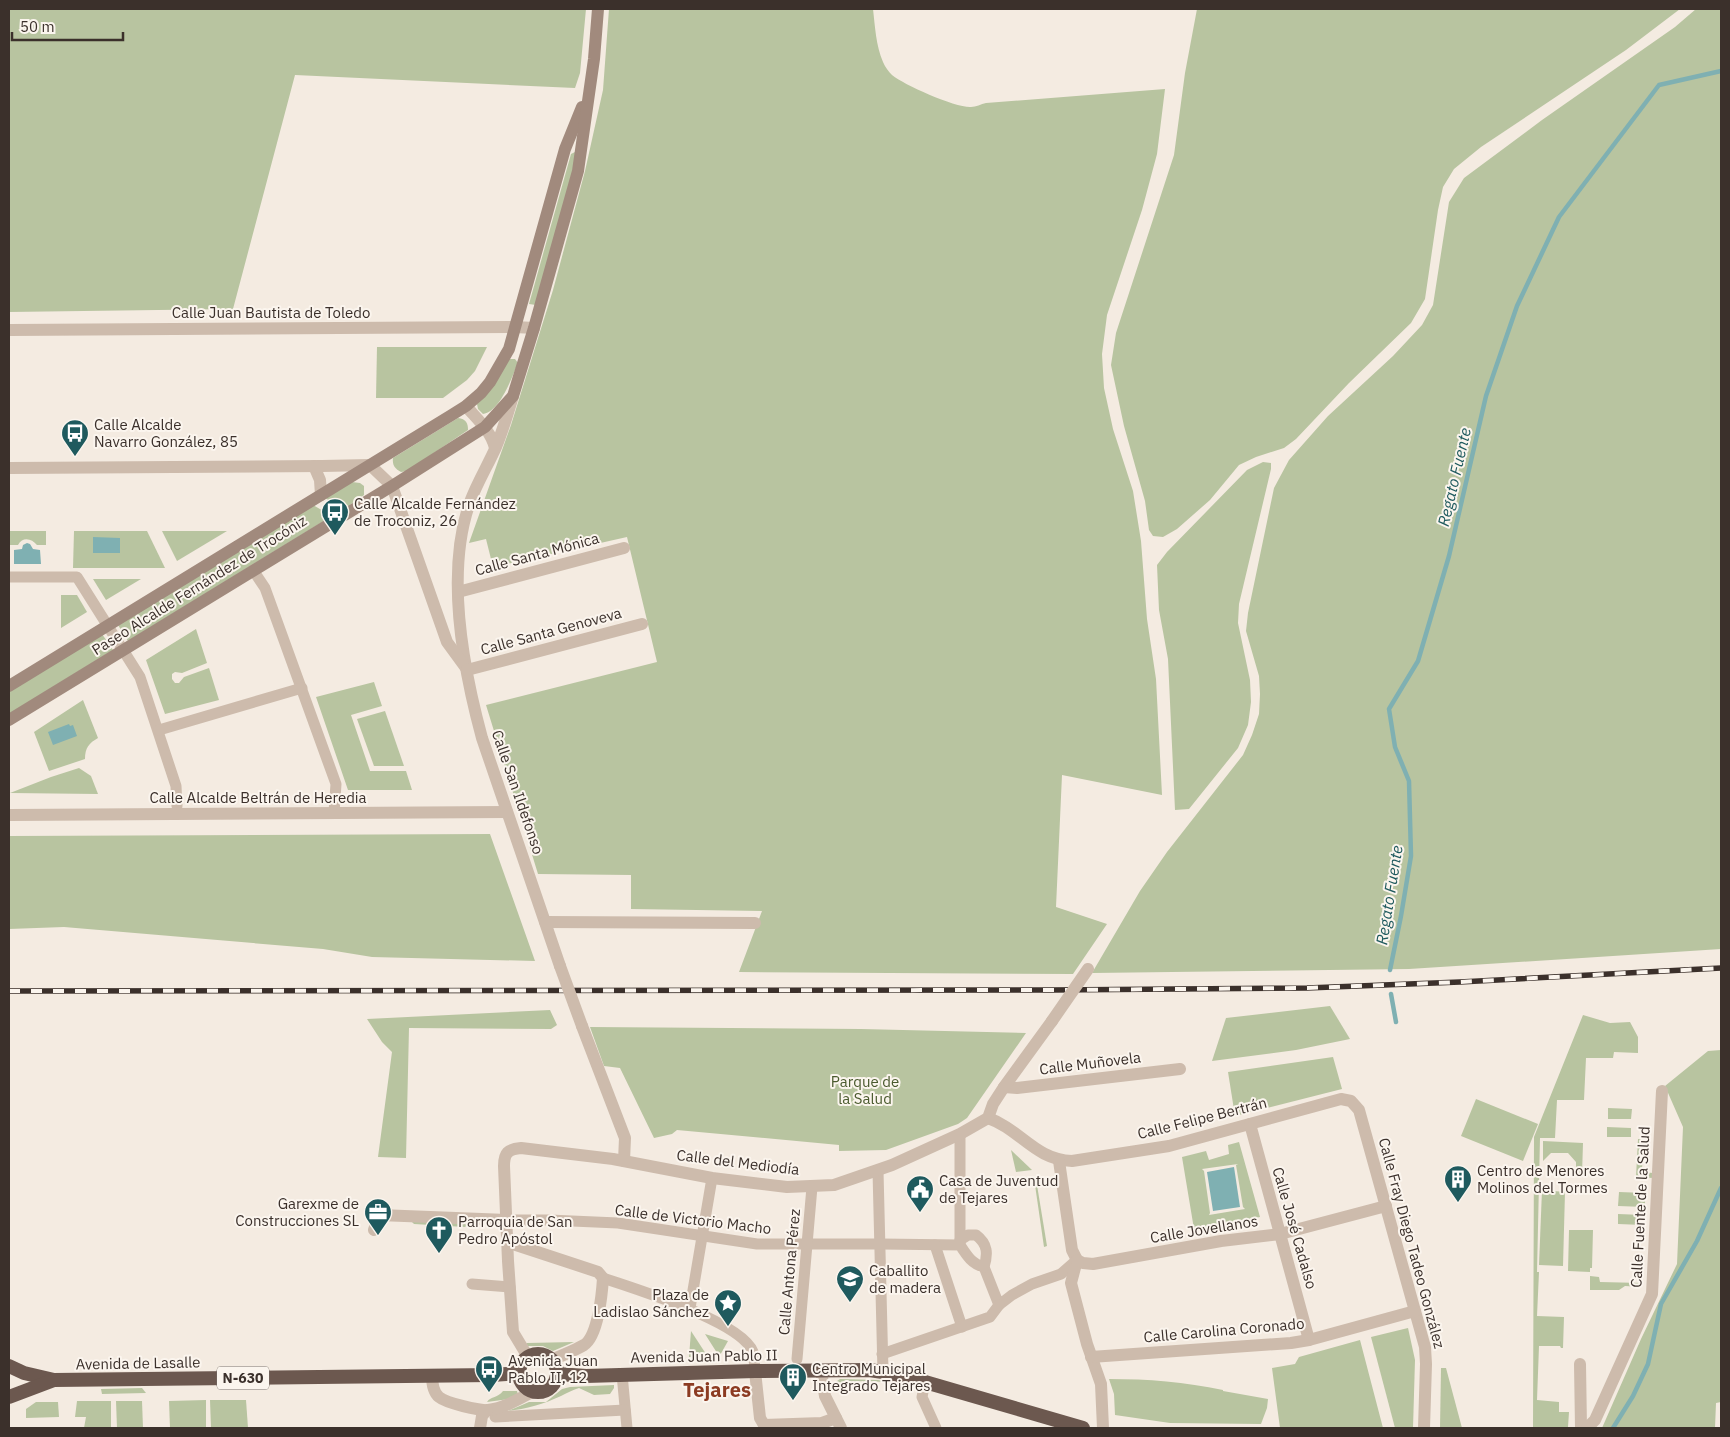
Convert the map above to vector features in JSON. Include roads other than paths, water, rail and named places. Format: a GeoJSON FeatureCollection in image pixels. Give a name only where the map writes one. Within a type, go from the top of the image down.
{"type":"FeatureCollection","features":[{"type":"Feature","properties":{"kind":"highway"},"geometry":{"type":"LineString","coordinates":[[540,1354],[552,1360],[557,1374],[554,1384],[550,1388],[545,1391],[532,1392],[522,1384],[518,1373],[520,1366],[528,1357],[540,1354]]}},
{"type":"Feature","properties":{"kind":"highway","name":"Avenida de Lasalle"},"geometry":{"type":"LineString","coordinates":[[9,1366],[24,1373],[54,1380],[432,1375]]}},
{"type":"Feature","properties":{"kind":"highway","name":"Avenida Juan Pablo II"},"geometry":{"type":"LineString","coordinates":[[557,1374],[586,1376],[869,1370],[924,1382],[1083,1428]]}},
{"type":"Feature","properties":{"kind":"highway","name":"N-630"},"geometry":{"type":"LineString","coordinates":[[432,1375],[518,1373]]}},
{"type":"Feature","properties":{"kind":"highway","name":"Avenida de Lasalle"},"geometry":{"type":"LineString","coordinates":[[9,1397],[54,1380]]}},
{"type":"Feature","properties":{"kind":"main road","name":"Paseo Alcalde Fernández de Trocóniz"},"geometry":{"type":"LineString","coordinates":[[9,720],[485,427],[512,396],[534,328],[578,170],[598,9]]}},
{"type":"Feature","properties":{"kind":"main road","name":"Paseo Alcalde Fernández de Trocóniz"},"geometry":{"type":"LineString","coordinates":[[9,686],[466,406],[481,393],[502,364],[509,350],[565,149],[589,91]]}},
{"type":"Feature","properties":{"kind":"street","name":"Calle Juan Bautista de Toledo"},"geometry":{"type":"LineString","coordinates":[[9,330],[534,328]]}},
{"type":"Feature","properties":{"kind":"street","name":"Calle San Ildefonso"},"geometry":{"type":"LineString","coordinates":[[512,396],[496,448],[470,502],[463,526],[459,554],[458,592],[467,670],[482,738],[560,966],[625,1138],[624,1161]]}},
{"type":"Feature","properties":{"kind":"street"},"geometry":{"type":"LineString","coordinates":[[466,406],[485,427],[493,439],[496,448]]}},
{"type":"Feature","properties":{"kind":"street"},"geometry":{"type":"LineString","coordinates":[[9,468],[370,465]]}},
{"type":"Feature","properties":{"kind":"street","name":"Calle San Ildefonso"},"geometry":{"type":"LineString","coordinates":[[370,465],[392,486],[447,642],[467,670]]}},
{"type":"Feature","properties":{"kind":"street"},"geometry":{"type":"LineString","coordinates":[[314,466],[320,480],[321,494]]}},
{"type":"Feature","properties":{"kind":"street","name":"Calle Santa Mónica"},"geometry":{"type":"LineString","coordinates":[[458,592],[624,548]]}},
{"type":"Feature","properties":{"kind":"street"},"geometry":{"type":"LineString","coordinates":[[253,570],[265,588],[336,784],[334,813]]}},
{"type":"Feature","properties":{"kind":"street"},"geometry":{"type":"LineString","coordinates":[[9,577],[77,577],[140,677],[176,786],[177,806]]}},
{"type":"Feature","properties":{"kind":"street","name":"Calle Santa Genoveva"},"geometry":{"type":"LineString","coordinates":[[467,670],[642,624]]}},
{"type":"Feature","properties":{"kind":"street"},"geometry":{"type":"LineString","coordinates":[[159,730],[302,688]]}},
{"type":"Feature","properties":{"kind":"street","name":"Calle Alcalde Beltrán de Heredia"},"geometry":{"type":"LineString","coordinates":[[9,815],[507,812]]}},
{"type":"Feature","properties":{"kind":"street"},"geometry":{"type":"LineString","coordinates":[[545,922],[755,923]]}},
{"type":"Feature","properties":{"kind":"street","name":"Calle Muñovela"},"geometry":{"type":"LineString","coordinates":[[988,1118],[993,1104],[1004,1087],[1088,969]]}},
{"type":"Feature","properties":{"kind":"street","name":"Calle Muñovela"},"geometry":{"type":"LineString","coordinates":[[1004,1087],[1017,1088],[1180,1069]]}},
{"type":"Feature","properties":{"kind":"street","name":"Calle Fuente de la Salud"},"geometry":{"type":"LineString","coordinates":[[1587,1428],[1595,1420],[1652,1294],[1662,1091]]}},
{"type":"Feature","properties":{"kind":"street","name":"Calle Felipe Bertrán"},"geometry":{"type":"LineString","coordinates":[[1059,1161],[1072,1161],[1169,1146],[1341,1099],[1352,1100]]}},
{"type":"Feature","properties":{"kind":"street","name":"Calle Fray Diego Tadeo González"},"geometry":{"type":"LineString","coordinates":[[1352,1100],[1359,1110],[1425,1347],[1424,1428]]}},
{"type":"Feature","properties":{"kind":"street"},"geometry":{"type":"LineString","coordinates":[[999,1304],[984,1267],[976,1265],[967,1256],[960,1243],[960,1134],[988,1118],[998,1122],[1041,1153],[1059,1161],[1072,1250],[1077,1260],[1070,1284],[1091,1357],[1101,1384],[1103,1428]]}},
{"type":"Feature","properties":{"kind":"street","name":"Calle José Cadalso"},"geometry":{"type":"LineString","coordinates":[[1250,1124],[1310,1340]]}},
{"type":"Feature","properties":{"kind":"street","name":"Calle del Mediodía"},"geometry":{"type":"LineString","coordinates":[[506,1220],[505,1154],[513,1148],[624,1161],[712,1178],[787,1187],[812,1187],[834,1185],[878,1171],[960,1134]]}},
{"type":"Feature","properties":{"kind":"street"},"geometry":{"type":"LineString","coordinates":[[878,1171],[883,1372]]}},
{"type":"Feature","properties":{"kind":"street"},"geometry":{"type":"LineString","coordinates":[[690,1308],[712,1178]]}},
{"type":"Feature","properties":{"kind":"street","name":"Calle Antona Pérez"},"geometry":{"type":"LineString","coordinates":[[797,1359],[812,1187]]}},
{"type":"Feature","properties":{"kind":"street","name":"Calle Jovellanos"},"geometry":{"type":"LineString","coordinates":[[1077,1260],[1093,1264],[1221,1241],[1280,1234],[1386,1206]]}},
{"type":"Feature","properties":{"kind":"street"},"geometry":{"type":"LineString","coordinates":[[374,1230],[378,1215],[506,1220],[513,1332],[528,1357]]}},
{"type":"Feature","properties":{"kind":"street","name":"Calle de Victorio Macho"},"geometry":{"type":"LineString","coordinates":[[506,1220],[618,1223],[757,1244],[935,1245],[960,1243],[968,1235],[976,1235],[986,1246],[987,1255],[984,1267]]}},
{"type":"Feature","properties":{"kind":"street"},"geometry":{"type":"LineString","coordinates":[[507,1242],[598,1272],[603,1278],[690,1308],[742,1337],[753,1351],[760,1418],[764,1427],[838,1423],[825,1396],[821,1371]]}},
{"type":"Feature","properties":{"kind":"street"},"geometry":{"type":"LineString","coordinates":[[935,1245],[962,1326]]}},
{"type":"Feature","properties":{"kind":"street"},"geometry":{"type":"LineString","coordinates":[[882,1354],[990,1317],[999,1304],[1012,1295],[1032,1284],[1061,1274],[1077,1260]]}},
{"type":"Feature","properties":{"kind":"street"},"geometry":{"type":"LineString","coordinates":[[552,1360],[584,1345],[592,1336],[600,1306],[603,1278]]}},
{"type":"Feature","properties":{"kind":"street"},"geometry":{"type":"LineString","coordinates":[[472,1284],[510,1287]]}},
{"type":"Feature","properties":{"kind":"street","name":"Calle Carolina Coronado"},"geometry":{"type":"LineString","coordinates":[[1091,1357],[1281,1344],[1310,1340],[1415,1312]]}},
{"type":"Feature","properties":{"kind":"street"},"geometry":{"type":"LineString","coordinates":[[1580,1364],[1581,1428]]}},
{"type":"Feature","properties":{"kind":"street"},"geometry":{"type":"LineString","coordinates":[[622,1374],[627,1428]]}},
{"type":"Feature","properties":{"kind":"street"},"geometry":{"type":"LineString","coordinates":[[432,1375],[433,1388],[439,1397],[491,1414],[532,1392]]}},
{"type":"Feature","properties":{"kind":"street"},"geometry":{"type":"LineString","coordinates":[[924,1382],[922,1397],[936,1428]]}},
{"type":"Feature","properties":{"kind":"street"},"geometry":{"type":"LineString","coordinates":[[480,1428],[482,1416],[491,1414],[625,1410]]}},
{"type":"Feature","properties":{"kind":"water"},"geometry":{"type":"Polygon","coordinates":[[[93,537],[120,538],[120,553],[93,553],[93,537]]]}},
{"type":"Feature","properties":{"kind":"water"},"geometry":{"type":"Polygon","coordinates":[[[27,543],[33,549],[40,550],[41,564],[14,564],[14,550],[22,549],[23,545],[27,543]]]}},
{"type":"Feature","properties":{"kind":"water"},"geometry":{"type":"Polygon","coordinates":[[[69,724],[70,726],[73,725],[77,736],[53,745],[48,732],[69,724]]]}},
{"type":"Feature","properties":{"kind":"water"},"geometry":{"type":"Polygon","coordinates":[[[1234,1167],[1240,1207],[1213,1211],[1207,1172],[1234,1167]]]}},
{"type":"Feature","properties":{"kind":"waterway","name":"Regato Fuente"},"geometry":{"type":"LineString","coordinates":[[1390,970],[1411,856],[1409,781],[1395,747],[1389,709],[1418,661],[1449,556],[1486,396],[1517,306],[1559,217],[1659,85],[1721,71]]}},
{"type":"Feature","properties":{"kind":"waterway","name":"Regato Fuente"},"geometry":{"type":"LineString","coordinates":[[1391,994],[1396,1022]]}},
{"type":"Feature","properties":{"kind":"waterway"},"geometry":{"type":"LineString","coordinates":[[1613,1428],[1633,1396],[1648,1364],[1661,1304],[1697,1241],[1721,1188]]}},
{"type":"Feature","properties":{"kind":"railway"},"geometry":{"type":"LineString","coordinates":[[9,991],[1307,988],[1721,968]]}},
{"type":"Feature","properties":{"kind":"place","name":"Calle Alcalde Navarro González, 85"},"geometry":{"type":"Point","coordinates":[75,457]}},
{"type":"Feature","properties":{"kind":"place","name":"Calle Alcalde Fernández de Troconiz, 26"},"geometry":{"type":"Point","coordinates":[335,536]}},
{"type":"Feature","properties":{"kind":"place","name":"Centro de Menores Molinos del Tormes"},"geometry":{"type":"Point","coordinates":[1458,1203]}},
{"type":"Feature","properties":{"kind":"place","name":"Casa de Juventud de Tejares"},"geometry":{"type":"Point","coordinates":[920,1213]}},
{"type":"Feature","properties":{"kind":"place","name":"Garexme de Construcciones SL"},"geometry":{"type":"Point","coordinates":[378,1236]}},
{"type":"Feature","properties":{"kind":"place","name":"Parroquia de San Pedro Apóstol"},"geometry":{"type":"Point","coordinates":[439,1254]}},
{"type":"Feature","properties":{"kind":"place","name":"Caballito de madera"},"geometry":{"type":"Point","coordinates":[850,1303]}},
{"type":"Feature","properties":{"kind":"place","name":"Plaza de Ladislao Sánchez"},"geometry":{"type":"Point","coordinates":[728,1327]}},
{"type":"Feature","properties":{"kind":"place","name":"Avenida Juan Pablo II, 12"},"geometry":{"type":"Point","coordinates":[489,1393]}},
{"type":"Feature","properties":{"kind":"place","name":"Centro Municipal Integrado Tejares"},"geometry":{"type":"Point","coordinates":[793,1401]}},
{"type":"Feature","properties":{"kind":"district","name":"Tejares"},"geometry":{"type":"Point","coordinates":[717,1389]}},
{"type":"Feature","properties":{"kind":"park label","name":"Parque de la Salud"},"geometry":{"type":"Point","coordinates":[865,1090]}}]}
